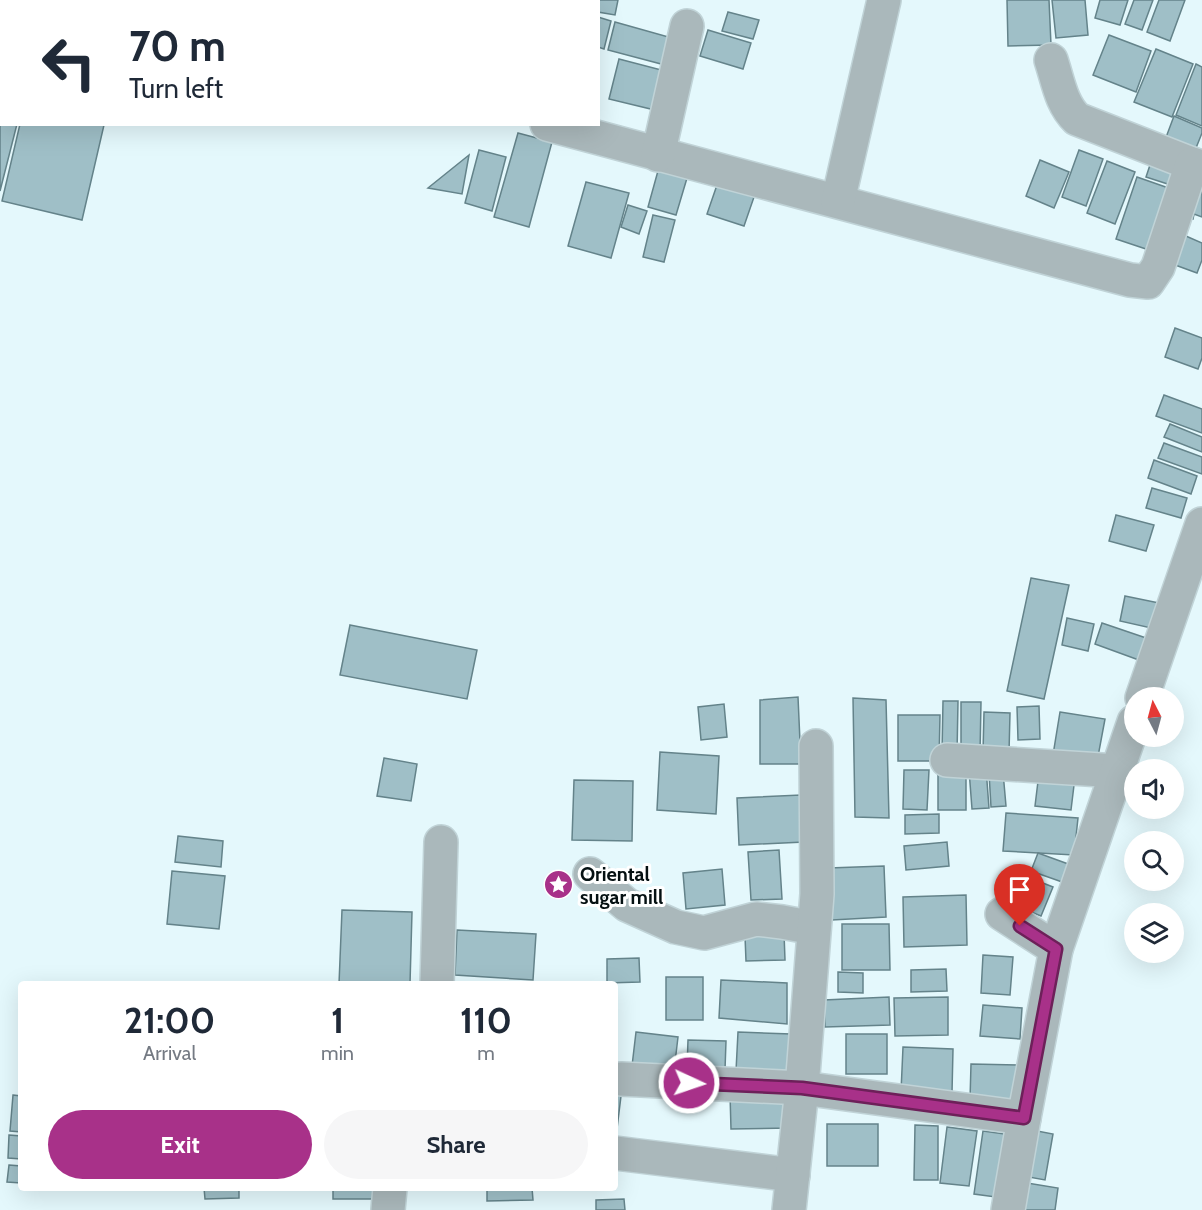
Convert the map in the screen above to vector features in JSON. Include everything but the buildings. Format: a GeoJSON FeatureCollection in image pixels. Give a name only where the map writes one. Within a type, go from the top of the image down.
{"type":"FeatureCollection","features":[{"type":"Feature","properties":{"kind":"street"},"geometry":{"type":"LineString","coordinates":[[838,201],[884,0]]}},
{"type":"Feature","properties":{"kind":"street"},"geometry":{"type":"LineString","coordinates":[[658,155],[687,26]]}},
{"type":"Feature","properties":{"kind":"street"},"geometry":{"type":"LineString","coordinates":[[555,126],[1130,280],[1148,282],[1158,267],[1197,166],[1077,119],[1069,111],[1063,98],[1052,60]]}},
{"type":"Feature","properties":{"kind":"street"},"geometry":{"type":"LineString","coordinates":[[1146,687],[1202,524]]}},
{"type":"Feature","properties":{"kind":"street"},"geometry":{"type":"LineString","coordinates":[[789,1210],[802,1088],[817,894],[816,746]]}},
{"type":"Feature","properties":{"kind":"street"},"geometry":{"type":"LineString","coordinates":[[1008,1210],[1056,949],[1125,747]]}},
{"type":"Feature","properties":{"kind":"street"},"geometry":{"type":"LineString","coordinates":[[947,760],[1117,771]]}},
{"type":"Feature","properties":{"kind":"street"},"geometry":{"type":"LineString","coordinates":[[437,981],[441,842]]}},
{"type":"Feature","properties":{"kind":"street"},"geometry":{"type":"LineString","coordinates":[[590,874],[627,905],[676,927],[704,933],[756,919],[782,921],[814,928]]}},
{"type":"Feature","properties":{"kind":"street"},"geometry":{"type":"LineString","coordinates":[[1002,914],[1056,949]]}},
{"type":"Feature","properties":{"kind":"street"},"geometry":{"type":"LineString","coordinates":[[621,1079],[802,1088],[1024,1118]]}},
{"type":"Feature","properties":{"kind":"street"},"geometry":{"type":"LineString","coordinates":[[618,1153],[793,1175]]}},
{"type":"Feature","properties":{"kind":"street"},"geometry":{"type":"LineString","coordinates":[[388,1210],[390,1191]]}},
{"type":"Feature","properties":{"kind":"place","name":"Oriental sugar mill"},"geometry":{"type":"Point","coordinates":[559,885]}},
{"type":"Feature","properties":{"kind":"route"},"geometry":{"type":"LineString","coordinates":[[689,1083],[802,1088],[1024,1118],[1056,949],[1020,926]]}}]}
